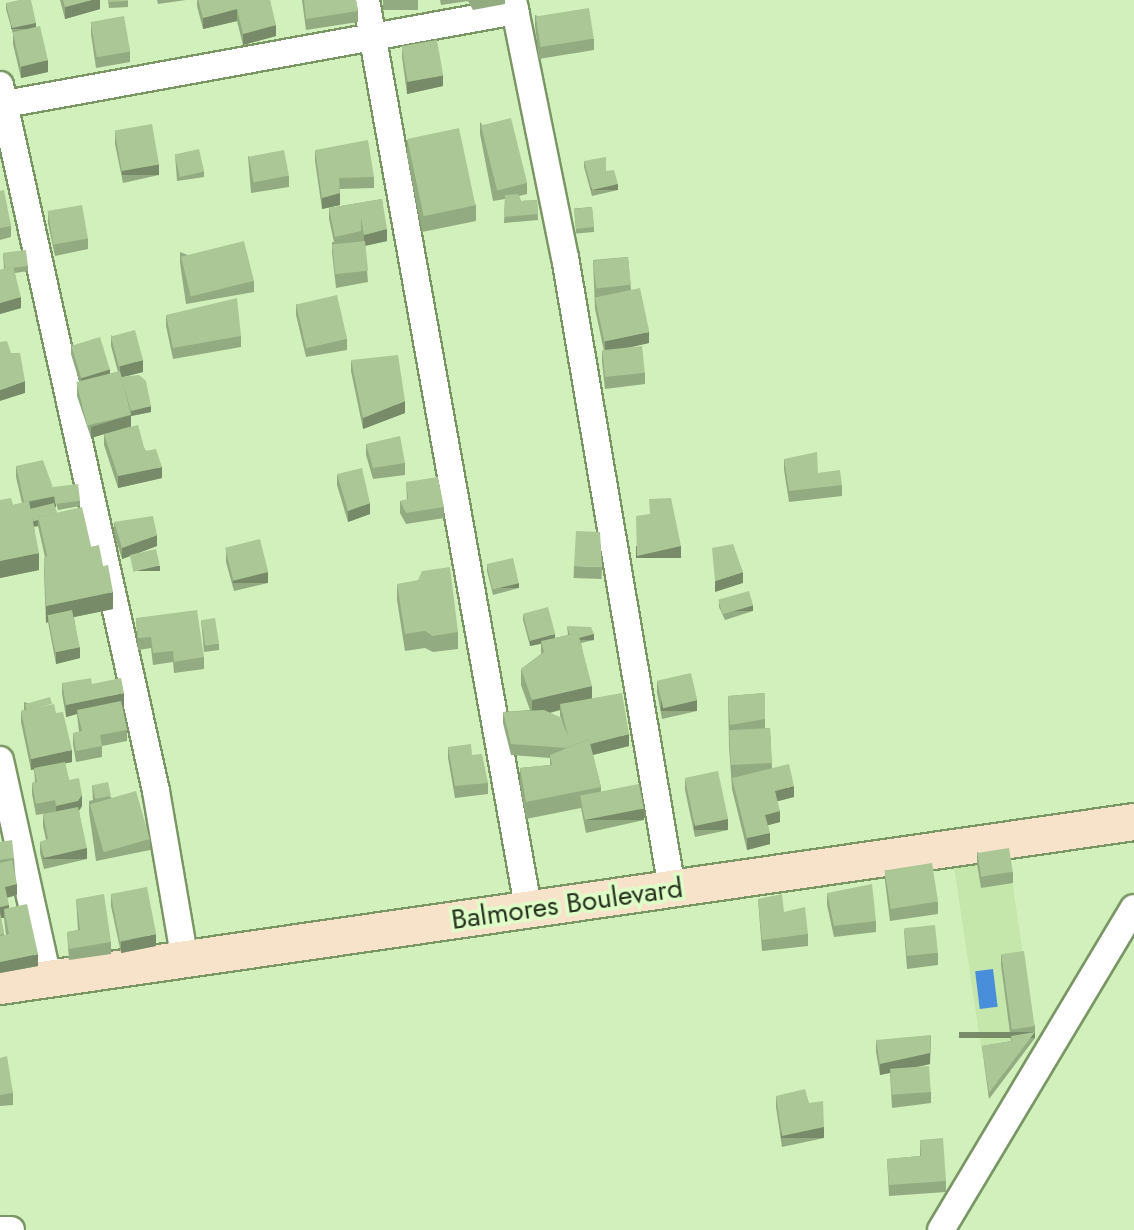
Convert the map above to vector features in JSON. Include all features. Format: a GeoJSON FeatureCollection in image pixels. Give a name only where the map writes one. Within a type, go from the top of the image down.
{"type":"FeatureCollection","features":[{"type":"Feature","properties":{"kind":"street"},"geometry":{"type":"LineString","coordinates":[[366,0],[528,907]]}},
{"type":"Feature","properties":{"kind":"street"},"geometry":{"type":"LineString","coordinates":[[185,960],[153,776],[1,98],[373,39],[514,6],[565,257],[672,889]]}},
{"type":"Feature","properties":{"kind":"street"},"geometry":{"type":"LineString","coordinates":[[0,760],[48,978]]}},
{"type":"Feature","properties":{"kind":"street","name":"Balmores Boulevard"},"geometry":{"type":"LineString","coordinates":[[0,986],[528,907],[1134,822]]}},
{"type":"Feature","properties":{"kind":"street"},"geometry":{"type":"LineString","coordinates":[[941,1230],[1134,908]]}},
{"type":"Feature","properties":{"kind":"street"},"geometry":{"type":"LineString","coordinates":[[0,1230],[11,1230]]}},
{"type":"Feature","properties":{"kind":"shaded area"},"geometry":{"type":"Polygon","coordinates":[[[1009,859],[1035,1037],[989,1099],[954,867],[1009,859]]]}},
{"type":"Feature","properties":{"kind":"water"},"geometry":{"type":"Polygon","coordinates":[[[993,969],[998,1007],[980,1009],[975,971],[993,969]]]}},
{"type":"Feature","properties":{"kind":"building"},"geometry":{"type":"Polygon","coordinates":[[[31,0],[36,23],[12,28],[6,3],[31,0]]]}},
{"type":"Feature","properties":{"kind":"building"},"geometry":{"type":"Polygon","coordinates":[[[63,0],[92,0],[65,7],[63,0]]]}},
{"type":"Feature","properties":{"kind":"building"},"geometry":{"type":"Polygon","coordinates":[[[198,0],[270,0],[276,25],[243,34],[237,9],[203,18],[198,0]]]}},
{"type":"Feature","properties":{"kind":"building"},"geometry":{"type":"Polygon","coordinates":[[[304,0],[356,0],[358,11],[306,19],[304,0]]]}},
{"type":"Feature","properties":{"kind":"building"},"geometry":{"type":"Polygon","coordinates":[[[589,8],[594,39],[541,47],[536,16],[589,8]]]}},
{"type":"Feature","properties":{"kind":"building"},"geometry":{"type":"Polygon","coordinates":[[[124,16],[130,51],[97,57],[91,22],[124,16]]]}},
{"type":"Feature","properties":{"kind":"building"},"geometry":{"type":"Polygon","coordinates":[[[40,26],[48,60],[21,66],[13,32],[40,26]]]}},
{"type":"Feature","properties":{"kind":"building"},"geometry":{"type":"Polygon","coordinates":[[[437,40],[443,75],[408,82],[402,46],[437,40]]]}},
{"type":"Feature","properties":{"kind":"building"},"geometry":{"type":"Polygon","coordinates":[[[511,118],[527,183],[497,191],[481,125],[511,118]]]}},
{"type":"Feature","properties":{"kind":"building"},"geometry":{"type":"Polygon","coordinates":[[[152,124],[159,164],[122,171],[115,131],[152,124]]]}},
{"type":"Feature","properties":{"kind":"building"},"geometry":{"type":"Polygon","coordinates":[[[459,128],[475,205],[424,216],[407,139],[459,128]]]}},
{"type":"Feature","properties":{"kind":"building"},"geometry":{"type":"Polygon","coordinates":[[[368,140],[374,177],[339,178],[340,193],[322,198],[315,150],[368,140]]]}},
{"type":"Feature","properties":{"kind":"building"},"geometry":{"type":"Polygon","coordinates":[[[199,149],[204,171],[180,177],[175,155],[199,149]]]}},
{"type":"Feature","properties":{"kind":"building"},"geometry":{"type":"Polygon","coordinates":[[[284,150],[289,176],[254,182],[249,157],[284,150]]]}},
{"type":"Feature","properties":{"kind":"building"},"geometry":{"type":"Polygon","coordinates":[[[606,157],[606,171],[614,170],[618,184],[592,190],[584,161],[606,157]]]}},
{"type":"Feature","properties":{"kind":"building"},"geometry":{"type":"Polygon","coordinates":[[[4,190],[11,226],[0,228],[0,191],[4,190]]]}},
{"type":"Feature","properties":{"kind":"building"},"geometry":{"type":"Polygon","coordinates":[[[518,194],[521,201],[537,200],[538,214],[504,217],[505,195],[518,194]]]}},
{"type":"Feature","properties":{"kind":"building"},"geometry":{"type":"Polygon","coordinates":[[[382,199],[387,229],[364,235],[361,218],[361,231],[335,237],[329,208],[382,199]]]}},
{"type":"Feature","properties":{"kind":"building"},"geometry":{"type":"Polygon","coordinates":[[[82,205],[88,238],[53,245],[48,211],[82,205]]]}},
{"type":"Feature","properties":{"kind":"building"},"geometry":{"type":"Polygon","coordinates":[[[592,207],[594,227],[576,229],[574,209],[592,207]]]}},
{"type":"Feature","properties":{"kind":"building"},"geometry":{"type":"Polygon","coordinates":[[[244,241],[254,281],[191,297],[181,257],[244,241]]]}},
{"type":"Feature","properties":{"kind":"building"},"geometry":{"type":"Polygon","coordinates":[[[365,241],[368,271],[335,274],[332,244],[365,241]]]}},
{"type":"Feature","properties":{"kind":"building"},"geometry":{"type":"Polygon","coordinates":[[[26,250],[28,266],[5,269],[3,253],[26,250]]]}},
{"type":"Feature","properties":{"kind":"building"},"geometry":{"type":"Polygon","coordinates":[[[628,257],[631,285],[596,289],[593,261],[628,257]]]}},
{"type":"Feature","properties":{"kind":"building"},"geometry":{"type":"Polygon","coordinates":[[[13,266],[21,297],[0,303],[0,270],[13,266]]]}},
{"type":"Feature","properties":{"kind":"building"},"geometry":{"type":"Polygon","coordinates":[[[640,288],[649,332],[604,342],[595,298],[640,288]]]}},
{"type":"Feature","properties":{"kind":"building"},"geometry":{"type":"Polygon","coordinates":[[[337,295],[347,339],[306,348],[296,304],[337,295]]]}},
{"type":"Feature","properties":{"kind":"building"},"geometry":{"type":"Polygon","coordinates":[[[237,298],[241,336],[173,348],[166,315],[237,298]]]}},
{"type":"Feature","properties":{"kind":"building"},"geometry":{"type":"Polygon","coordinates":[[[135,330],[143,360],[119,366],[111,336],[135,330]]]}},
{"type":"Feature","properties":{"kind":"building"},"geometry":{"type":"Polygon","coordinates":[[[100,337],[110,370],[81,378],[71,346],[100,337]]]}},
{"type":"Feature","properties":{"kind":"building"},"geometry":{"type":"Polygon","coordinates":[[[7,341],[11,353],[20,353],[25,381],[0,390],[0,342],[7,341]]]}},
{"type":"Feature","properties":{"kind":"building"},"geometry":{"type":"Polygon","coordinates":[[[642,346],[645,373],[605,377],[602,350],[642,346]]]}},
{"type":"Feature","properties":{"kind":"building"},"geometry":{"type":"Polygon","coordinates":[[[398,355],[405,401],[363,418],[351,360],[398,355]]]}},
{"type":"Feature","properties":{"kind":"building"},"geometry":{"type":"Polygon","coordinates":[[[120,371],[131,415],[87,426],[76,382],[120,371]]]}},
{"type":"Feature","properties":{"kind":"building"},"geometry":{"type":"Polygon","coordinates":[[[139,375],[146,381],[151,406],[131,411],[121,377],[139,375]]]}},
{"type":"Feature","properties":{"kind":"building"},"geometry":{"type":"Polygon","coordinates":[[[138,425],[145,451],[156,449],[162,467],[118,476],[104,434],[138,425]]]}},
{"type":"Feature","properties":{"kind":"building"},"geometry":{"type":"Polygon","coordinates":[[[400,436],[405,463],[373,468],[366,444],[400,436]]]}},
{"type":"Feature","properties":{"kind":"building"},"geometry":{"type":"Polygon","coordinates":[[[817,452],[818,473],[840,470],[842,485],[789,491],[784,459],[817,452]]]}},
{"type":"Feature","properties":{"kind":"building"},"geometry":{"type":"Polygon","coordinates":[[[43,460],[56,496],[24,502],[16,466],[43,460]]]}},
{"type":"Feature","properties":{"kind":"building"},"geometry":{"type":"Polygon","coordinates":[[[362,468],[370,503],[348,511],[337,474],[362,468]]]}},
{"type":"Feature","properties":{"kind":"building"},"geometry":{"type":"Polygon","coordinates":[[[438,477],[444,507],[406,513],[400,501],[408,499],[406,482],[438,477]]]}},
{"type":"Feature","properties":{"kind":"building"},"geometry":{"type":"Polygon","coordinates":[[[78,484],[80,501],[55,504],[53,487],[78,484]]]}},
{"type":"Feature","properties":{"kind":"building"},"geometry":{"type":"Polygon","coordinates":[[[11,498],[13,505],[29,501],[39,553],[0,561],[0,500],[11,498]]]}},
{"type":"Feature","properties":{"kind":"building"},"geometry":{"type":"Polygon","coordinates":[[[671,498],[681,546],[637,556],[636,516],[650,514],[649,499],[671,498]]]}},
{"type":"Feature","properties":{"kind":"building"},"geometry":{"type":"Polygon","coordinates":[[[54,503],[57,513],[33,521],[30,509],[54,503]]]}},
{"type":"Feature","properties":{"kind":"building"},"geometry":{"type":"Polygon","coordinates":[[[82,507],[91,547],[47,557],[38,517],[82,507]]]}},
{"type":"Feature","properties":{"kind":"building"},"geometry":{"type":"Polygon","coordinates":[[[153,516],[157,535],[122,548],[114,522],[153,516]]]}},
{"type":"Feature","properties":{"kind":"building"},"geometry":{"type":"Polygon","coordinates":[[[576,531],[600,532],[602,567],[574,566],[576,531]]]}},
{"type":"Feature","properties":{"kind":"building"},"geometry":{"type":"Polygon","coordinates":[[[260,539],[268,572],[233,581],[225,548],[260,539]]]}},
{"type":"Feature","properties":{"kind":"building"},"geometry":{"type":"Polygon","coordinates":[[[733,544],[743,572],[715,581],[712,548],[733,544]]]}},
{"type":"Feature","properties":{"kind":"building"},"geometry":{"type":"Polygon","coordinates":[[[99,545],[103,566],[108,565],[113,592],[46,606],[44,557],[99,545]]]}},
{"type":"Feature","properties":{"kind":"building"},"geometry":{"type":"Polygon","coordinates":[[[156,549],[160,566],[134,572],[130,555],[156,549]]]}},
{"type":"Feature","properties":{"kind":"building"},"geometry":{"type":"Polygon","coordinates":[[[513,558],[519,583],[493,589],[487,564],[513,558]]]}},
{"type":"Feature","properties":{"kind":"building"},"geometry":{"type":"Polygon","coordinates":[[[450,567],[458,632],[433,636],[425,631],[405,634],[397,584],[418,580],[422,571],[450,567]]]}},
{"type":"Feature","properties":{"kind":"building"},"geometry":{"type":"Polygon","coordinates":[[[749,591],[753,605],[722,614],[718,600],[749,591]]]}},
{"type":"Feature","properties":{"kind":"building"},"geometry":{"type":"Polygon","coordinates":[[[548,607],[555,634],[530,641],[523,614],[548,607]]]}},
{"type":"Feature","properties":{"kind":"building"},"geometry":{"type":"Polygon","coordinates":[[[72,610],[80,647],[55,652],[48,615],[72,610]]]}},
{"type":"Feature","properties":{"kind":"building"},"geometry":{"type":"Polygon","coordinates":[[[197,610],[204,657],[174,662],[173,651],[153,653],[151,637],[138,638],[136,618],[197,610]]]}},
{"type":"Feature","properties":{"kind":"building"},"geometry":{"type":"Polygon","coordinates":[[[215,618],[219,644],[205,646],[201,620],[215,618]]]}},
{"type":"Feature","properties":{"kind":"building"},"geometry":{"type":"Polygon","coordinates":[[[567,626],[591,627],[594,634],[579,638],[578,633],[570,635],[567,626]]]}},
{"type":"Feature","properties":{"kind":"building"},"geometry":{"type":"Polygon","coordinates":[[[578,633],[592,686],[532,700],[521,669],[544,652],[541,641],[578,633]]]}},
{"type":"Feature","properties":{"kind":"building"},"geometry":{"type":"Polygon","coordinates":[[[691,673],[697,700],[663,708],[657,681],[691,673]]]}},
{"type":"Feature","properties":{"kind":"building"},"geometry":{"type":"Polygon","coordinates":[[[91,678],[92,684],[121,678],[124,693],[66,705],[62,683],[91,678]]]}},
{"type":"Feature","properties":{"kind":"building"},"geometry":{"type":"Polygon","coordinates":[[[622,693],[629,734],[590,744],[589,739],[566,748],[511,744],[503,712],[544,710],[560,717],[568,736],[560,704],[622,693]]]}},
{"type":"Feature","properties":{"kind":"building"},"geometry":{"type":"Polygon","coordinates":[[[765,693],[765,719],[730,725],[728,696],[765,693]]]}},
{"type":"Feature","properties":{"kind":"building"},"geometry":{"type":"Polygon","coordinates":[[[50,697],[52,704],[27,711],[25,704],[50,697]]]}},
{"type":"Feature","properties":{"kind":"building"},"geometry":{"type":"Polygon","coordinates":[[[121,701],[127,730],[100,735],[102,746],[76,751],[73,733],[82,731],[77,710],[121,701]]]}},
{"type":"Feature","properties":{"kind":"building"},"geometry":{"type":"Polygon","coordinates":[[[54,704],[56,713],[63,712],[72,750],[31,759],[21,711],[54,704]]]}},
{"type":"Feature","properties":{"kind":"building"},"geometry":{"type":"Polygon","coordinates":[[[770,728],[772,763],[731,765],[729,730],[770,728]]]}},
{"type":"Feature","properties":{"kind":"building"},"geometry":{"type":"Polygon","coordinates":[[[589,739],[601,787],[526,802],[520,768],[552,765],[550,755],[589,739]]]}},
{"type":"Feature","properties":{"kind":"building"},"geometry":{"type":"Polygon","coordinates":[[[471,744],[472,755],[482,754],[488,783],[455,786],[448,747],[471,744]]]}},
{"type":"Feature","properties":{"kind":"building"},"geometry":{"type":"Polygon","coordinates":[[[65,762],[69,780],[79,778],[82,795],[78,801],[56,806],[55,800],[36,804],[32,783],[37,782],[34,768],[65,762]]]}},
{"type":"Feature","properties":{"kind":"building"},"geometry":{"type":"Polygon","coordinates":[[[789,764],[794,786],[775,791],[780,811],[765,815],[770,833],[747,838],[732,778],[789,764]]]}},
{"type":"Feature","properties":{"kind":"building"},"geometry":{"type":"Polygon","coordinates":[[[718,771],[728,819],[695,826],[685,778],[718,771]]]}},
{"type":"Feature","properties":{"kind":"building"},"geometry":{"type":"Polygon","coordinates":[[[108,782],[111,796],[95,799],[92,785],[108,782]]]}},
{"type":"Feature","properties":{"kind":"building"},"geometry":{"type":"Polygon","coordinates":[[[639,784],[644,809],[585,820],[580,795],[639,784]]]}},
{"type":"Feature","properties":{"kind":"building"},"geometry":{"type":"Polygon","coordinates":[[[136,791],[150,839],[104,852],[90,804],[136,791]]]}},
{"type":"Feature","properties":{"kind":"building"},"geometry":{"type":"Polygon","coordinates":[[[78,807],[87,848],[44,858],[40,842],[48,839],[43,814],[78,807]]]}},
{"type":"Feature","properties":{"kind":"building"},"geometry":{"type":"Polygon","coordinates":[[[12,840],[14,858],[0,860],[0,842],[12,840]]]}},
{"type":"Feature","properties":{"kind":"building"},"geometry":{"type":"Polygon","coordinates":[[[1009,848],[1013,872],[981,877],[977,853],[1009,848]]]}},
{"type":"Feature","properties":{"kind":"building"},"geometry":{"type":"Polygon","coordinates":[[[12,860],[17,884],[5,887],[9,905],[0,907],[0,863],[12,860]]]}},
{"type":"Feature","properties":{"kind":"building"},"geometry":{"type":"Polygon","coordinates":[[[932,863],[938,902],[891,909],[885,871],[932,863]]]}},
{"type":"Feature","properties":{"kind":"building"},"geometry":{"type":"Polygon","coordinates":[[[872,884],[876,921],[834,926],[827,893],[872,884]]]}},
{"type":"Feature","properties":{"kind":"building"},"geometry":{"type":"Polygon","coordinates":[[[147,887],[156,934],[120,941],[111,894],[147,887]]]}},
{"type":"Feature","properties":{"kind":"building"},"geometry":{"type":"Polygon","coordinates":[[[104,894],[111,942],[69,949],[67,932],[80,930],[76,899],[104,894]]]}},
{"type":"Feature","properties":{"kind":"building"},"geometry":{"type":"Polygon","coordinates":[[[782,894],[784,912],[805,907],[808,934],[762,940],[758,899],[782,894]]]}},
{"type":"Feature","properties":{"kind":"building"},"geometry":{"type":"Polygon","coordinates":[[[27,904],[38,954],[0,962],[0,936],[9,934],[4,909],[27,904]]]}},
{"type":"Feature","properties":{"kind":"building"},"geometry":{"type":"Polygon","coordinates":[[[0,912],[4,933],[0,935],[0,912]]]}},
{"type":"Feature","properties":{"kind":"building"},"geometry":{"type":"Polygon","coordinates":[[[935,925],[938,953],[907,956],[904,928],[935,925]]]}},
{"type":"Feature","properties":{"kind":"building"},"geometry":{"type":"Polygon","coordinates":[[[1024,951],[1035,1026],[1012,1029],[1001,954],[1024,951]]]}},
{"type":"Feature","properties":{"kind":"building"},"geometry":{"type":"Polygon","coordinates":[[[1035,1032],[989,1093],[982,1046],[1012,1041],[1011,1036],[1035,1032]]]}},
{"type":"Feature","properties":{"kind":"building"},"geometry":{"type":"Polygon","coordinates":[[[931,1035],[930,1053],[880,1064],[876,1040],[931,1035]]]}},
{"type":"Feature","properties":{"kind":"building"},"geometry":{"type":"Polygon","coordinates":[[[7,1056],[13,1093],[0,1095],[0,1058],[7,1056]]]}},
{"type":"Feature","properties":{"kind":"building"},"geometry":{"type":"Polygon","coordinates":[[[929,1066],[931,1092],[892,1095],[890,1069],[929,1066]]]}},
{"type":"Feature","properties":{"kind":"building"},"geometry":{"type":"Polygon","coordinates":[[[805,1089],[809,1103],[823,1101],[824,1127],[782,1136],[776,1096],[805,1089]]]}},
{"type":"Feature","properties":{"kind":"building"},"geometry":{"type":"Polygon","coordinates":[[[943,1138],[946,1181],[889,1185],[887,1159],[921,1156],[920,1140],[943,1138]]]}}]}
